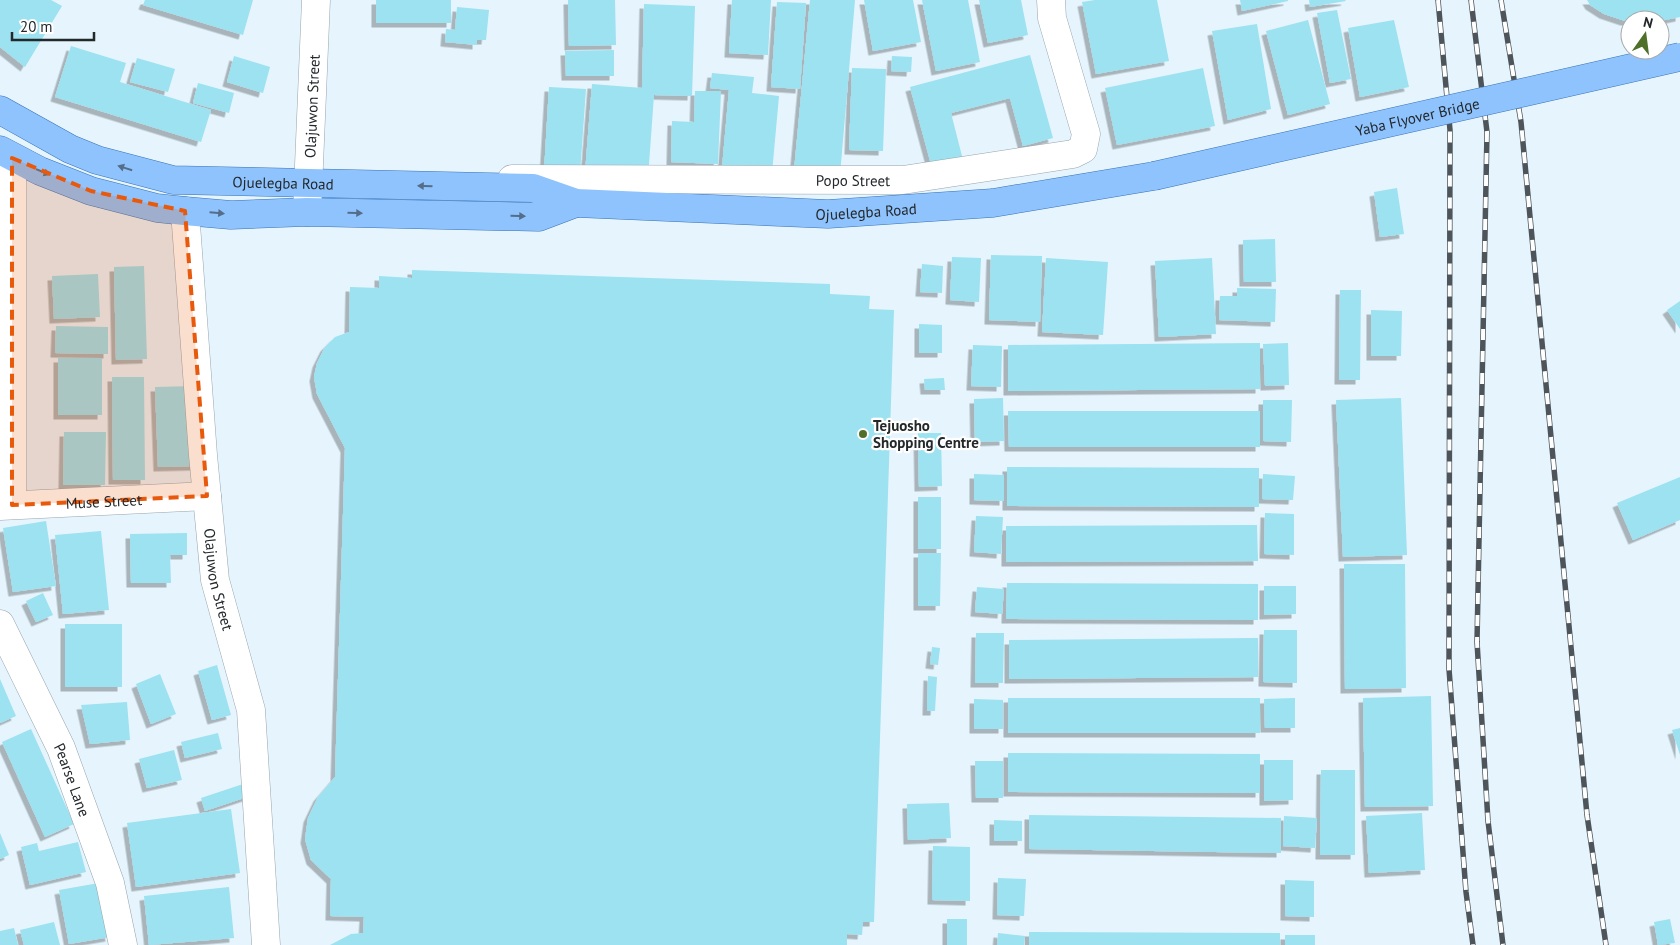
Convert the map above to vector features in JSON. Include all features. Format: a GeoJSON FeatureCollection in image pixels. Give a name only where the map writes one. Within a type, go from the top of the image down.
{"type":"FeatureCollection","features":[{"type":"Feature","properties":{"kind":"main road","name":"Yaba Flyover Bridge"},"geometry":{"type":"LineString","coordinates":[[1154,176],[1680,57]]}},
{"type":"Feature","properties":{"kind":"main road","name":"Ojuelegba Road"},"geometry":{"type":"LineString","coordinates":[[0,110],[70,149],[161,178],[307,184],[533,188],[576,203],[828,214],[993,203],[1154,176]]}},
{"type":"Feature","properties":{"kind":"main road","name":"Ojuelegba Road"},"geometry":{"type":"LineString","coordinates":[[6,154],[91,191],[157,208],[185,211],[231,214],[307,212],[539,217],[576,203]]}},
{"type":"Feature","properties":{"kind":"street","name":"Olajuwon Street"},"geometry":{"type":"LineString","coordinates":[[307,212],[316,0]]}},
{"type":"Feature","properties":{"kind":"street","name":"Popo Street"},"geometry":{"type":"LineString","coordinates":[[468,187],[503,179],[903,180],[1073,154],[1083,149],[1086,134],[1052,18],[1051,0]]}},
{"type":"Feature","properties":{"kind":"street"},"geometry":{"type":"LineString","coordinates":[[6,154],[6,506]]}},
{"type":"Feature","properties":{"kind":"street","name":"Olajuwon Street"},"geometry":{"type":"LineString","coordinates":[[185,211],[215,580],[251,710],[266,945]]}},
{"type":"Feature","properties":{"kind":"street","name":"Muse Street"},"geometry":{"type":"LineString","coordinates":[[6,506],[207,496]]}},
{"type":"Feature","properties":{"kind":"street","name":"Pearse Lane"},"geometry":{"type":"LineString","coordinates":[[0,624],[61,748],[110,883],[123,945]]}},
{"type":"Feature","properties":{"kind":"highlighted area"},"geometry":{"type":"Polygon","coordinates":[[[12,158],[91,191],[185,211],[207,496],[12,505],[12,158]]]}},
{"type":"Feature","properties":{"kind":"building"},"geometry":{"type":"Polygon","coordinates":[[[0,0],[51,0],[62,6],[25,67],[0,47],[0,0]]]}},
{"type":"Feature","properties":{"kind":"building"},"geometry":{"type":"Polygon","coordinates":[[[145,0],[253,0],[243,35],[143,5],[145,0]]]}},
{"type":"Feature","properties":{"kind":"building"},"geometry":{"type":"Polygon","coordinates":[[[376,0],[451,0],[451,23],[376,23],[376,0]]]}},
{"type":"Feature","properties":{"kind":"building"},"geometry":{"type":"Polygon","coordinates":[[[568,0],[615,0],[616,45],[569,46],[568,0]]]}},
{"type":"Feature","properties":{"kind":"building"},"geometry":{"type":"Polygon","coordinates":[[[732,0],[771,0],[768,55],[729,53],[732,0]]]}},
{"type":"Feature","properties":{"kind":"building"},"geometry":{"type":"Polygon","coordinates":[[[810,0],[855,0],[840,175],[794,171],[810,0]]]}},
{"type":"Feature","properties":{"kind":"building"},"geometry":{"type":"Polygon","coordinates":[[[864,0],[913,0],[921,42],[873,51],[864,0]]]}},
{"type":"Feature","properties":{"kind":"building"},"geometry":{"type":"Polygon","coordinates":[[[922,0],[968,0],[980,62],[936,71],[922,0]]]}},
{"type":"Feature","properties":{"kind":"building"},"geometry":{"type":"Polygon","coordinates":[[[979,0],[1021,0],[1028,35],[988,43],[979,0]]]}},
{"type":"Feature","properties":{"kind":"building"},"geometry":{"type":"Polygon","coordinates":[[[1095,0],[1157,0],[1169,61],[1096,74],[1082,2],[1095,0]]]}},
{"type":"Feature","properties":{"kind":"building"},"geometry":{"type":"Polygon","coordinates":[[[1240,0],[1288,0],[1288,1],[1242,11],[1240,0]]]}},
{"type":"Feature","properties":{"kind":"building"},"geometry":{"type":"Polygon","coordinates":[[[1309,0],[1345,0],[1346,1],[1310,7],[1309,0]]]}},
{"type":"Feature","properties":{"kind":"building"},"geometry":{"type":"Polygon","coordinates":[[[1587,0],[1680,0],[1680,17],[1670,19],[1670,10],[1620,10],[1620,19],[1604,14],[1590,5],[1587,0]]]}},
{"type":"Feature","properties":{"kind":"building"},"geometry":{"type":"Polygon","coordinates":[[[777,2],[806,3],[800,89],[771,87],[777,2]]]}},
{"type":"Feature","properties":{"kind":"building"},"geometry":{"type":"Polygon","coordinates":[[[644,4],[695,6],[692,96],[654,95],[648,178],[585,173],[592,84],[642,88],[644,4]]]}},
{"type":"Feature","properties":{"kind":"building"},"geometry":{"type":"Polygon","coordinates":[[[457,7],[489,10],[486,40],[477,40],[477,45],[445,42],[446,29],[455,30],[457,7]]]}},
{"type":"Feature","properties":{"kind":"building"},"geometry":{"type":"Polygon","coordinates":[[[1337,10],[1351,79],[1330,83],[1317,13],[1337,10]]]}},
{"type":"Feature","properties":{"kind":"building"},"geometry":{"type":"Polygon","coordinates":[[[1308,20],[1330,104],[1288,115],[1266,31],[1308,20]]]}},
{"type":"Feature","properties":{"kind":"building"},"geometry":{"type":"Polygon","coordinates":[[[1394,20],[1409,87],[1360,97],[1348,28],[1394,20]]]}},
{"type":"Feature","properties":{"kind":"building"},"geometry":{"type":"Polygon","coordinates":[[[1257,24],[1271,109],[1228,120],[1212,31],[1257,24]]]}},
{"type":"Feature","properties":{"kind":"building"},"geometry":{"type":"Polygon","coordinates":[[[71,46],[126,63],[120,82],[211,110],[201,142],[55,97],[71,46]]]}},
{"type":"Feature","properties":{"kind":"building"},"geometry":{"type":"Polygon","coordinates":[[[614,50],[614,76],[566,76],[565,51],[614,50]]]}},
{"type":"Feature","properties":{"kind":"building"},"geometry":{"type":"Polygon","coordinates":[[[1030,55],[1053,138],[1023,146],[1010,98],[951,113],[963,160],[932,168],[910,87],[1030,55]]]}},
{"type":"Feature","properties":{"kind":"building"},"geometry":{"type":"Polygon","coordinates":[[[234,56],[270,67],[263,93],[227,82],[234,56]]]}},
{"type":"Feature","properties":{"kind":"building"},"geometry":{"type":"Polygon","coordinates":[[[892,56],[912,57],[911,72],[891,71],[892,56]]]}},
{"type":"Feature","properties":{"kind":"building"},"geometry":{"type":"Polygon","coordinates":[[[137,58],[175,69],[168,92],[130,82],[137,58]]]}},
{"type":"Feature","properties":{"kind":"building"},"geometry":{"type":"Polygon","coordinates":[[[852,68],[886,69],[883,151],[849,150],[852,68]]]}},
{"type":"Feature","properties":{"kind":"building"},"geometry":{"type":"Polygon","coordinates":[[[1203,68],[1215,126],[1117,145],[1105,88],[1203,68]]]}},
{"type":"Feature","properties":{"kind":"building"},"geometry":{"type":"Polygon","coordinates":[[[712,73],[754,77],[752,93],[779,96],[772,173],[722,168],[729,90],[710,88],[712,73]]]}},
{"type":"Feature","properties":{"kind":"building"},"geometry":{"type":"Polygon","coordinates":[[[198,83],[234,93],[229,113],[193,103],[198,83]]]}},
{"type":"Feature","properties":{"kind":"building"},"geometry":{"type":"Polygon","coordinates":[[[549,87],[586,89],[580,174],[544,172],[549,87]]]}},
{"type":"Feature","properties":{"kind":"building"},"geometry":{"type":"Polygon","coordinates":[[[695,91],[721,91],[718,164],[671,162],[672,121],[694,122],[695,91]]]}},
{"type":"Feature","properties":{"kind":"building"},"geometry":{"type":"Polygon","coordinates":[[[1397,188],[1404,234],[1380,237],[1374,192],[1397,188]]]}},
{"type":"Feature","properties":{"kind":"building"},"geometry":{"type":"Polygon","coordinates":[[[1275,239],[1276,282],[1244,282],[1243,240],[1275,239]]]}},
{"type":"Feature","properties":{"kind":"building"},"geometry":{"type":"Polygon","coordinates":[[[991,255],[1042,256],[1040,322],[989,320],[991,255]]]}},
{"type":"Feature","properties":{"kind":"building"},"geometry":{"type":"Polygon","coordinates":[[[952,257],[981,258],[979,302],[950,300],[952,257]]]}},
{"type":"Feature","properties":{"kind":"building"},"geometry":{"type":"Polygon","coordinates":[[[1046,258],[1108,262],[1103,335],[1042,332],[1046,258]]]}},
{"type":"Feature","properties":{"kind":"building"},"geometry":{"type":"Polygon","coordinates":[[[1212,258],[1216,334],[1159,337],[1155,261],[1212,258]]]}},
{"type":"Feature","properties":{"kind":"building"},"geometry":{"type":"Polygon","coordinates":[[[922,264],[943,266],[942,293],[920,292],[922,264]]]}},
{"type":"Feature","properties":{"kind":"building"},"geometry":{"type":"Polygon","coordinates":[[[144,266],[147,359],[116,360],[114,267],[144,266]]]}},
{"type":"Feature","properties":{"kind":"building"},"geometry":{"type":"Polygon","coordinates":[[[412,270],[830,284],[830,294],[870,296],[869,309],[894,310],[874,922],[863,922],[862,935],[847,934],[847,945],[330,945],[351,934],[363,933],[364,917],[330,916],[331,879],[311,860],[305,839],[308,818],[318,797],[335,777],[345,448],[317,394],[314,377],[317,363],[325,347],[335,337],[349,332],[350,287],[379,288],[379,276],[412,278],[412,270]]]}},
{"type":"Feature","properties":{"kind":"building"},"geometry":{"type":"Polygon","coordinates":[[[98,274],[100,317],[54,319],[52,276],[98,274]]]}},
{"type":"Feature","properties":{"kind":"building"},"geometry":{"type":"Polygon","coordinates":[[[1237,288],[1276,289],[1275,322],[1219,320],[1220,296],[1237,296],[1237,288]]]}},
{"type":"Feature","properties":{"kind":"building"},"geometry":{"type":"Polygon","coordinates":[[[1340,290],[1361,290],[1360,380],[1339,380],[1340,290]]]}},
{"type":"Feature","properties":{"kind":"building"},"geometry":{"type":"Polygon","coordinates":[[[1680,301],[1680,329],[1667,310],[1680,301]]]}},
{"type":"Feature","properties":{"kind":"building"},"geometry":{"type":"Polygon","coordinates":[[[1371,310],[1402,311],[1401,356],[1371,356],[1371,310]]]}},
{"type":"Feature","properties":{"kind":"building"},"geometry":{"type":"Polygon","coordinates":[[[919,324],[942,325],[942,353],[919,353],[919,324]]]}},
{"type":"Feature","properties":{"kind":"building"},"geometry":{"type":"Polygon","coordinates":[[[56,326],[108,327],[108,354],[55,353],[56,326]]]}},
{"type":"Feature","properties":{"kind":"building"},"geometry":{"type":"Polygon","coordinates":[[[1260,343],[1260,389],[1008,391],[1008,345],[1260,343]]]}},
{"type":"Feature","properties":{"kind":"building"},"geometry":{"type":"Polygon","coordinates":[[[1288,343],[1289,385],[1265,386],[1263,344],[1288,343]]]}},
{"type":"Feature","properties":{"kind":"building"},"geometry":{"type":"Polygon","coordinates":[[[973,345],[1002,346],[1001,387],[971,386],[973,345]]]}},
{"type":"Feature","properties":{"kind":"building"},"geometry":{"type":"Polygon","coordinates":[[[58,358],[102,358],[102,415],[58,415],[58,358]]]}},
{"type":"Feature","properties":{"kind":"building"},"geometry":{"type":"Polygon","coordinates":[[[112,377],[144,377],[145,480],[113,480],[112,377]]]}},
{"type":"Feature","properties":{"kind":"building"},"geometry":{"type":"Polygon","coordinates":[[[944,378],[945,390],[925,390],[924,379],[944,378]]]}},
{"type":"Feature","properties":{"kind":"building"},"geometry":{"type":"Polygon","coordinates":[[[194,386],[197,466],[158,467],[155,387],[194,386]]]}},
{"type":"Feature","properties":{"kind":"building"},"geometry":{"type":"Polygon","coordinates":[[[1003,398],[1004,441],[975,442],[974,399],[1003,398]]]}},
{"type":"Feature","properties":{"kind":"building"},"geometry":{"type":"Polygon","coordinates":[[[1401,398],[1407,555],[1343,557],[1336,400],[1401,398]]]}},
{"type":"Feature","properties":{"kind":"building"},"geometry":{"type":"Polygon","coordinates":[[[1263,400],[1292,400],[1291,442],[1263,441],[1263,400]]]}},
{"type":"Feature","properties":{"kind":"building"},"geometry":{"type":"Polygon","coordinates":[[[1008,411],[1260,411],[1260,447],[1009,447],[1008,411]]]}},
{"type":"Feature","properties":{"kind":"building"},"geometry":{"type":"Polygon","coordinates":[[[64,432],[106,432],[105,485],[63,485],[64,432]]]}},
{"type":"Feature","properties":{"kind":"building"},"geometry":{"type":"Polygon","coordinates":[[[918,433],[941,433],[942,486],[919,487],[918,433]]]}},
{"type":"Feature","properties":{"kind":"building"},"geometry":{"type":"Polygon","coordinates":[[[1007,467],[1259,468],[1259,507],[1007,506],[1007,467]]]}},
{"type":"Feature","properties":{"kind":"building"},"geometry":{"type":"Polygon","coordinates":[[[974,474],[1004,475],[1004,501],[974,500],[974,474]]]}},
{"type":"Feature","properties":{"kind":"building"},"geometry":{"type":"Polygon","coordinates":[[[1263,474],[1295,476],[1293,500],[1262,499],[1263,474]]]}},
{"type":"Feature","properties":{"kind":"building"},"geometry":{"type":"Polygon","coordinates":[[[1680,477],[1680,520],[1633,540],[1617,503],[1680,477]]]}},
{"type":"Feature","properties":{"kind":"building"},"geometry":{"type":"Polygon","coordinates":[[[918,497],[941,497],[941,549],[918,549],[918,497]]]}},
{"type":"Feature","properties":{"kind":"building"},"geometry":{"type":"Polygon","coordinates":[[[1265,513],[1294,514],[1294,555],[1264,554],[1265,513]]]}},
{"type":"Feature","properties":{"kind":"building"},"geometry":{"type":"Polygon","coordinates":[[[976,516],[1003,517],[1001,554],[974,552],[976,516]]]}},
{"type":"Feature","properties":{"kind":"building"},"geometry":{"type":"Polygon","coordinates":[[[46,521],[56,586],[13,592],[3,528],[46,521]]]}},
{"type":"Feature","properties":{"kind":"building"},"geometry":{"type":"Polygon","coordinates":[[[1257,525],[1258,561],[1006,562],[1006,526],[1257,525]]]}},
{"type":"Feature","properties":{"kind":"building"},"geometry":{"type":"Polygon","coordinates":[[[101,531],[109,610],[63,614],[55,535],[101,531]]]}},
{"type":"Feature","properties":{"kind":"building"},"geometry":{"type":"Polygon","coordinates":[[[187,533],[187,555],[170,555],[171,583],[131,583],[130,534],[187,533]]]}},
{"type":"Feature","properties":{"kind":"building"},"geometry":{"type":"Polygon","coordinates":[[[918,553],[941,553],[940,606],[918,606],[918,553]]]}},
{"type":"Feature","properties":{"kind":"building"},"geometry":{"type":"Polygon","coordinates":[[[1344,564],[1405,564],[1406,688],[1345,689],[1344,564]]]}},
{"type":"Feature","properties":{"kind":"building"},"geometry":{"type":"Polygon","coordinates":[[[1007,583],[1258,584],[1258,620],[1006,619],[1007,583]]]}},
{"type":"Feature","properties":{"kind":"building"},"geometry":{"type":"Polygon","coordinates":[[[1264,586],[1296,586],[1296,614],[1264,615],[1264,586]]]}},
{"type":"Feature","properties":{"kind":"building"},"geometry":{"type":"Polygon","coordinates":[[[977,587],[1004,589],[1002,614],[975,612],[977,587]]]}},
{"type":"Feature","properties":{"kind":"building"},"geometry":{"type":"Polygon","coordinates":[[[43,593],[53,615],[36,622],[26,601],[43,593]]]}},
{"type":"Feature","properties":{"kind":"building"},"geometry":{"type":"Polygon","coordinates":[[[65,624],[122,624],[122,687],[65,687],[65,624]]]}},
{"type":"Feature","properties":{"kind":"building"},"geometry":{"type":"Polygon","coordinates":[[[1264,630],[1297,630],[1297,683],[1263,682],[1264,630]]]}},
{"type":"Feature","properties":{"kind":"building"},"geometry":{"type":"Polygon","coordinates":[[[976,633],[1004,633],[1003,683],[975,683],[976,633]]]}},
{"type":"Feature","properties":{"kind":"building"},"geometry":{"type":"Polygon","coordinates":[[[1258,638],[1258,677],[1009,679],[1009,640],[1258,638]]]}},
{"type":"Feature","properties":{"kind":"building"},"geometry":{"type":"Polygon","coordinates":[[[932,647],[940,648],[938,665],[930,664],[932,647]]]}},
{"type":"Feature","properties":{"kind":"building"},"geometry":{"type":"Polygon","coordinates":[[[217,665],[231,715],[212,720],[198,671],[217,665]]]}},
{"type":"Feature","properties":{"kind":"building"},"geometry":{"type":"Polygon","coordinates":[[[160,674],[176,714],[151,724],[136,684],[160,674]]]}},
{"type":"Feature","properties":{"kind":"building"},"geometry":{"type":"Polygon","coordinates":[[[928,676],[937,677],[935,711],[927,711],[928,676]]]}},
{"type":"Feature","properties":{"kind":"building"},"geometry":{"type":"Polygon","coordinates":[[[0,679],[16,716],[0,723],[0,679]]]}},
{"type":"Feature","properties":{"kind":"building"},"geometry":{"type":"Polygon","coordinates":[[[1431,696],[1433,806],[1365,807],[1363,698],[1431,696]]]}},
{"type":"Feature","properties":{"kind":"building"},"geometry":{"type":"Polygon","coordinates":[[[1008,698],[1260,698],[1260,733],[1008,733],[1008,698]]]}},
{"type":"Feature","properties":{"kind":"building"},"geometry":{"type":"Polygon","coordinates":[[[1295,698],[1295,728],[1265,728],[1264,699],[1295,698]]]}},
{"type":"Feature","properties":{"kind":"building"},"geometry":{"type":"Polygon","coordinates":[[[974,699],[1003,700],[1003,729],[974,729],[974,699]]]}},
{"type":"Feature","properties":{"kind":"building"},"geometry":{"type":"Polygon","coordinates":[[[127,702],[130,740],[90,744],[81,705],[127,702]]]}},
{"type":"Feature","properties":{"kind":"building"},"geometry":{"type":"Polygon","coordinates":[[[1680,728],[1680,755],[1672,730],[1680,728]]]}},
{"type":"Feature","properties":{"kind":"building"},"geometry":{"type":"Polygon","coordinates":[[[31,729],[74,824],[45,837],[2,742],[31,729]]]}},
{"type":"Feature","properties":{"kind":"building"},"geometry":{"type":"Polygon","coordinates":[[[218,733],[222,749],[185,758],[181,742],[218,733]]]}},
{"type":"Feature","properties":{"kind":"building"},"geometry":{"type":"Polygon","coordinates":[[[174,750],[182,780],[147,788],[139,759],[174,750]]]}},
{"type":"Feature","properties":{"kind":"building"},"geometry":{"type":"Polygon","coordinates":[[[1008,753],[1260,754],[1260,793],[1008,792],[1008,753]]]}},
{"type":"Feature","properties":{"kind":"building"},"geometry":{"type":"Polygon","coordinates":[[[1264,760],[1293,760],[1293,800],[1264,801],[1264,760]]]}},
{"type":"Feature","properties":{"kind":"building"},"geometry":{"type":"Polygon","coordinates":[[[975,761],[1003,761],[1003,798],[976,798],[975,761]]]}},
{"type":"Feature","properties":{"kind":"building"},"geometry":{"type":"Polygon","coordinates":[[[1321,770],[1355,770],[1355,855],[1320,855],[1321,770]]]}},
{"type":"Feature","properties":{"kind":"building"},"geometry":{"type":"Polygon","coordinates":[[[246,783],[250,796],[205,811],[201,798],[246,783]]]}},
{"type":"Feature","properties":{"kind":"building"},"geometry":{"type":"Polygon","coordinates":[[[949,803],[951,838],[908,840],[907,804],[949,803]]]}},
{"type":"Feature","properties":{"kind":"building"},"geometry":{"type":"Polygon","coordinates":[[[231,809],[240,873],[136,887],[127,823],[231,809]]]}},
{"type":"Feature","properties":{"kind":"building"},"geometry":{"type":"Polygon","coordinates":[[[1422,813],[1425,870],[1369,873],[1366,816],[1422,813]]]}},
{"type":"Feature","properties":{"kind":"building"},"geometry":{"type":"Polygon","coordinates":[[[1029,815],[1281,818],[1281,853],[1029,849],[1029,815]]]}},
{"type":"Feature","properties":{"kind":"building"},"geometry":{"type":"Polygon","coordinates":[[[1284,816],[1317,818],[1315,848],[1283,846],[1284,816]]]}},
{"type":"Feature","properties":{"kind":"building"},"geometry":{"type":"Polygon","coordinates":[[[994,820],[1022,821],[1022,841],[994,841],[994,820]]]}},
{"type":"Feature","properties":{"kind":"building"},"geometry":{"type":"Polygon","coordinates":[[[0,833],[9,855],[0,859],[0,833]]]}},
{"type":"Feature","properties":{"kind":"building"},"geometry":{"type":"Polygon","coordinates":[[[78,842],[86,872],[30,885],[21,847],[37,843],[39,851],[78,842]]]}},
{"type":"Feature","properties":{"kind":"building"},"geometry":{"type":"Polygon","coordinates":[[[933,846],[970,847],[970,901],[932,900],[933,846]]]}},
{"type":"Feature","properties":{"kind":"building"},"geometry":{"type":"Polygon","coordinates":[[[998,878],[1026,879],[1024,916],[997,915],[998,878]]]}},
{"type":"Feature","properties":{"kind":"building"},"geometry":{"type":"Polygon","coordinates":[[[1285,880],[1314,881],[1314,917],[1285,916],[1285,880]]]}},
{"type":"Feature","properties":{"kind":"building"},"geometry":{"type":"Polygon","coordinates":[[[99,883],[110,937],[69,944],[59,890],[99,883]]]}},
{"type":"Feature","properties":{"kind":"building"},"geometry":{"type":"Polygon","coordinates":[[[229,887],[234,938],[149,945],[144,896],[229,887]]]}},
{"type":"Feature","properties":{"kind":"building"},"geometry":{"type":"Polygon","coordinates":[[[947,919],[967,919],[967,945],[947,945],[947,919]]]}},
{"type":"Feature","properties":{"kind":"building"},"geometry":{"type":"Polygon","coordinates":[[[1670,919],[1675,943],[1658,945],[1654,922],[1670,919]]]}},
{"type":"Feature","properties":{"kind":"building"},"geometry":{"type":"Polygon","coordinates":[[[54,922],[60,945],[24,945],[20,930],[54,922]]]}},
{"type":"Feature","properties":{"kind":"building"},"geometry":{"type":"Polygon","coordinates":[[[14,928],[18,945],[0,945],[0,931],[14,928]]]}},
{"type":"Feature","properties":{"kind":"building"},"geometry":{"type":"Polygon","coordinates":[[[1029,932],[1280,933],[1280,945],[1029,945],[1029,932]]]}},
{"type":"Feature","properties":{"kind":"building"},"geometry":{"type":"Polygon","coordinates":[[[998,933],[1025,936],[1024,945],[997,945],[998,933]]]}},
{"type":"Feature","properties":{"kind":"building"},"geometry":{"type":"Polygon","coordinates":[[[1285,935],[1315,935],[1315,945],[1285,945],[1285,935]]]}},
{"type":"Feature","properties":{"kind":"railway"},"geometry":{"type":"LineString","coordinates":[[1438,0],[1450,130],[1449,669],[1466,892],[1473,945]]}},
{"type":"Feature","properties":{"kind":"railway"},"geometry":{"type":"LineString","coordinates":[[1471,0],[1487,132],[1477,642],[1488,821],[1503,945]]}},
{"type":"Feature","properties":{"kind":"railway"},"geometry":{"type":"LineString","coordinates":[[1501,0],[1521,122],[1587,815],[1606,945]]}},
{"type":"Feature","properties":{"kind":"place","name":"Tejuosho Shopping Centre"},"geometry":{"type":"Point","coordinates":[863,434]}}]}
